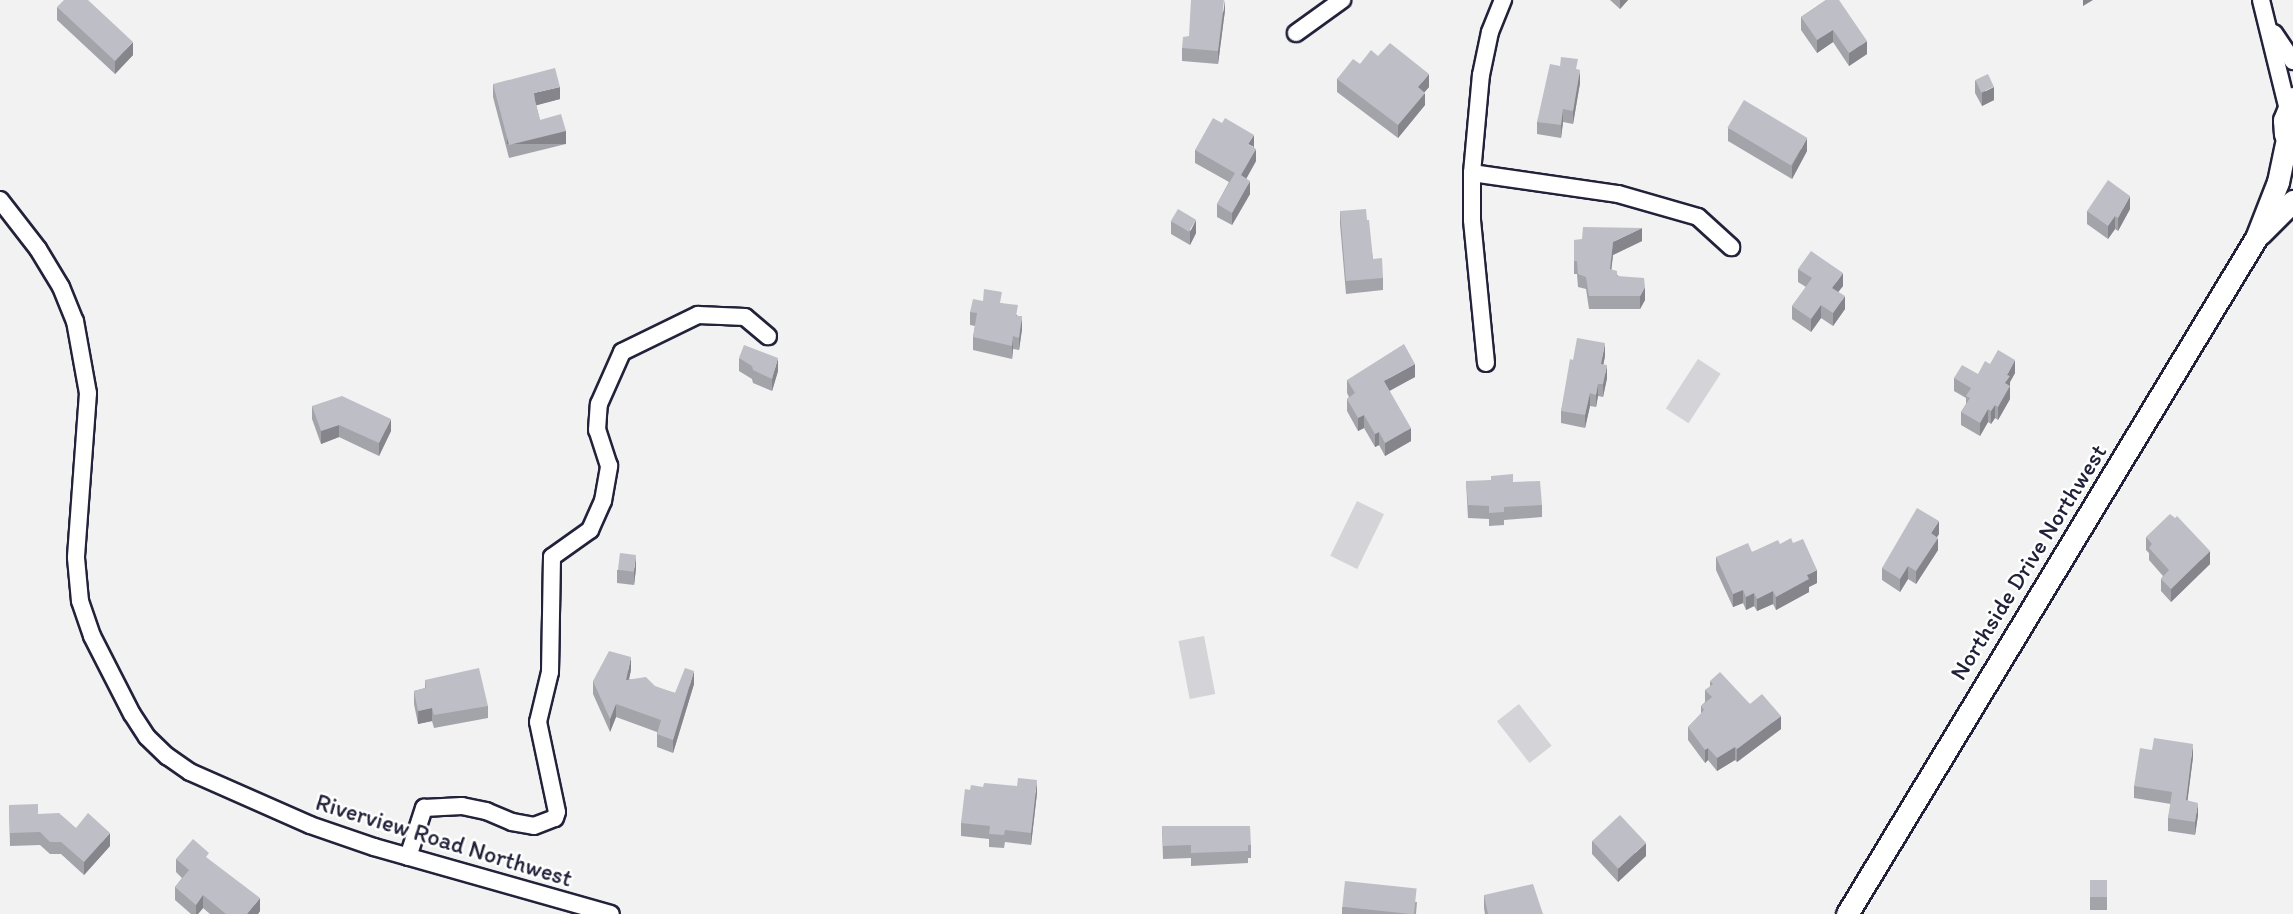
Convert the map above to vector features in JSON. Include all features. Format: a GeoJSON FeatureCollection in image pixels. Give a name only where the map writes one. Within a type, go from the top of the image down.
{"type":"FeatureCollection","features":[{"type":"Feature","properties":{"kind":"main road","name":"Northside Drive Northwest"},"geometry":{"type":"LineString","coordinates":[[1847,914],[2256,238],[2290,144],[2284,120],[2290,102]]}},
{"type":"Feature","properties":{"kind":"main road","name":"Northside Drive Northwest"},"geometry":{"type":"LineString","coordinates":[[2256,238],[2293,201]]}},
{"type":"Feature","properties":{"kind":"street"},"geometry":{"type":"LineString","coordinates":[[1296,33],[1342,0]]}},
{"type":"Feature","properties":{"kind":"street"},"geometry":{"type":"LineString","coordinates":[[2261,0],[2290,102]]}},
{"type":"Feature","properties":{"kind":"street"},"geometry":{"type":"LineString","coordinates":[[1486,363],[1472,220],[1472,173],[1481,75],[1496,2]]}},
{"type":"Feature","properties":{"kind":"street"},"geometry":{"type":"LineString","coordinates":[[2265,19],[2293,61]]}},
{"type":"Feature","properties":{"kind":"street"},"geometry":{"type":"LineString","coordinates":[[1472,173],[1618,194],[1698,217],[1731,247]]}},
{"type":"Feature","properties":{"kind":"street","name":"Riverview Road Northwest"},"geometry":{"type":"LineString","coordinates":[[0,200],[38,249],[61,286],[75,321],[88,393],[76,578],[80,601],[92,636],[132,714],[147,737],[167,756],[190,772],[310,825],[408,857],[611,914]]}},
{"type":"Feature","properties":{"kind":"street"},"geometry":{"type":"LineString","coordinates":[[408,857],[424,808],[462,806],[534,826],[555,818],[557,812],[538,722],[550,672],[552,557],[590,530],[603,501],[609,466],[597,430],[599,404],[622,352],[698,315],[745,317],[768,336]]}},
{"type":"Feature","properties":{"kind":"shaded area"},"geometry":{"type":"Polygon","coordinates":[[[1698,359],[1721,374],[1689,423],[1666,408],[1698,359]]]}},
{"type":"Feature","properties":{"kind":"shaded area"},"geometry":{"type":"Polygon","coordinates":[[[1357,501],[1384,514],[1357,569],[1330,556],[1357,501]]]}},
{"type":"Feature","properties":{"kind":"shaded area"},"geometry":{"type":"Polygon","coordinates":[[[1204,636],[1215,694],[1190,699],[1178,641],[1204,636]]]}},
{"type":"Feature","properties":{"kind":"shaded area"},"geometry":{"type":"Polygon","coordinates":[[[1519,704],[1552,746],[1530,763],[1497,721],[1519,704]]]}},
{"type":"Feature","properties":{"kind":"building"},"geometry":{"type":"Polygon","coordinates":[[[64,0],[88,0],[133,42],[115,61],[57,7],[64,0]]]}},
{"type":"Feature","properties":{"kind":"building"},"geometry":{"type":"Polygon","coordinates":[[[1191,0],[1224,0],[1218,51],[1182,48],[1183,37],[1189,36],[1191,0]]]}},
{"type":"Feature","properties":{"kind":"building"},"geometry":{"type":"Polygon","coordinates":[[[1826,0],[1839,0],[1867,41],[1849,53],[1833,30],[1817,40],[1801,17],[1826,0]]]}},
{"type":"Feature","properties":{"kind":"building"},"geometry":{"type":"Polygon","coordinates":[[[1390,43],[1429,74],[1418,87],[1425,93],[1398,125],[1337,79],[1353,59],[1360,64],[1371,50],[1378,56],[1390,43]]]}},
{"type":"Feature","properties":{"kind":"building"},"geometry":{"type":"Polygon","coordinates":[[[1561,57],[1578,59],[1576,69],[1580,70],[1573,111],[1563,109],[1561,125],[1537,122],[1550,64],[1560,66],[1561,57]]]}},
{"type":"Feature","properties":{"kind":"building"},"geometry":{"type":"Polygon","coordinates":[[[555,68],[560,87],[534,93],[535,100],[540,120],[561,114],[566,131],[509,145],[493,84],[555,68]]]}},
{"type":"Feature","properties":{"kind":"building"},"geometry":{"type":"Polygon","coordinates":[[[1988,74],[1994,87],[1981,93],[1975,80],[1988,74]]]}},
{"type":"Feature","properties":{"kind":"building"},"geometry":{"type":"Polygon","coordinates":[[[1744,100],[1807,138],[1791,166],[1728,127],[1744,100]]]}},
{"type":"Feature","properties":{"kind":"building"},"geometry":{"type":"Polygon","coordinates":[[[1213,118],[1222,123],[1225,118],[1254,135],[1248,144],[1256,149],[1241,175],[1250,181],[1232,213],[1217,204],[1235,173],[1195,150],[1213,118]]]}},
{"type":"Feature","properties":{"kind":"building"},"geometry":{"type":"Polygon","coordinates":[[[2108,180],[2130,196],[2118,218],[2115,216],[2108,226],[2087,211],[2108,180]]]}},
{"type":"Feature","properties":{"kind":"building"},"geometry":{"type":"Polygon","coordinates":[[[1178,209],[1196,220],[1189,232],[1171,221],[1178,209]]]}},
{"type":"Feature","properties":{"kind":"building"},"geometry":{"type":"Polygon","coordinates":[[[1366,209],[1373,259],[1382,258],[1383,278],[1346,281],[1340,211],[1366,209]]]}},
{"type":"Feature","properties":{"kind":"building"},"geometry":{"type":"Polygon","coordinates":[[[1583,227],[1642,228],[1613,242],[1610,269],[1617,271],[1617,276],[1644,278],[1645,287],[1640,296],[1589,296],[1586,277],[1578,274],[1577,261],[1574,261],[1574,240],[1582,239],[1583,227]]]}},
{"type":"Feature","properties":{"kind":"building"},"geometry":{"type":"Polygon","coordinates":[[[1811,251],[1843,273],[1832,288],[1845,296],[1833,313],[1821,305],[1811,319],[1792,306],[1812,278],[1798,269],[1811,251]]]}},
{"type":"Feature","properties":{"kind":"building"},"geometry":{"type":"Polygon","coordinates":[[[984,289],[1002,292],[1000,303],[1018,305],[1016,316],[1022,316],[1019,338],[1013,336],[1012,346],[973,337],[977,313],[970,312],[973,299],[983,301],[984,289]]]}},
{"type":"Feature","properties":{"kind":"building"},"geometry":{"type":"Polygon","coordinates":[[[1577,338],[1605,343],[1601,364],[1607,365],[1603,384],[1598,384],[1596,395],[1590,393],[1585,415],[1561,411],[1570,359],[1573,360],[1577,338]]]}},
{"type":"Feature","properties":{"kind":"building"},"geometry":{"type":"Polygon","coordinates":[[[1404,344],[1415,364],[1384,381],[1411,428],[1385,443],[1379,432],[1375,434],[1364,415],[1358,418],[1347,399],[1355,393],[1347,380],[1404,344]]]}},
{"type":"Feature","properties":{"kind":"building"},"geometry":{"type":"Polygon","coordinates":[[[744,345],[778,358],[772,379],[753,370],[752,366],[739,358],[744,345]]]}},
{"type":"Feature","properties":{"kind":"building"},"geometry":{"type":"Polygon","coordinates":[[[1998,350],[2015,360],[2005,383],[2010,386],[1998,407],[1995,405],[1991,411],[1988,409],[1980,423],[1961,412],[1970,398],[1966,396],[1971,388],[1954,378],[1962,365],[1978,374],[1985,361],[1990,364],[1998,350]]]}},
{"type":"Feature","properties":{"kind":"building"},"geometry":{"type":"Polygon","coordinates":[[[342,396],[391,419],[379,443],[339,425],[321,431],[312,406],[342,396]]]}},
{"type":"Feature","properties":{"kind":"building"},"geometry":{"type":"Polygon","coordinates":[[[1513,474],[1513,482],[1540,481],[1542,505],[1504,507],[1504,512],[1489,513],[1489,506],[1468,505],[1466,481],[1491,480],[1491,476],[1513,474]]]}},
{"type":"Feature","properties":{"kind":"building"},"geometry":{"type":"Polygon","coordinates":[[[1917,508],[1939,521],[1931,533],[1938,538],[1916,571],[1908,566],[1900,579],[1882,568],[1917,508]]]}},
{"type":"Feature","properties":{"kind":"building"},"geometry":{"type":"Polygon","coordinates":[[[2170,514],[2175,518],[2177,516],[2210,551],[2171,589],[2161,579],[2169,570],[2149,548],[2152,544],[2146,537],[2170,514]]]}},
{"type":"Feature","properties":{"kind":"building"},"geometry":{"type":"Polygon","coordinates":[[[1791,538],[1793,543],[1803,539],[1817,570],[1807,575],[1809,579],[1776,597],[1773,591],[1757,599],[1754,593],[1746,597],[1743,590],[1733,594],[1716,557],[1748,543],[1752,552],[1778,540],[1780,544],[1791,538]]]}},
{"type":"Feature","properties":{"kind":"building"},"geometry":{"type":"Polygon","coordinates":[[[620,553],[636,555],[634,572],[618,570],[620,553]]]}},
{"type":"Feature","properties":{"kind":"building"},"geometry":{"type":"Polygon","coordinates":[[[609,651],[631,657],[626,680],[646,677],[655,686],[675,693],[685,668],[694,671],[673,740],[657,734],[661,720],[616,704],[610,719],[593,681],[609,651]]]}},
{"type":"Feature","properties":{"kind":"building"},"geometry":{"type":"Polygon","coordinates":[[[479,668],[488,706],[434,715],[432,708],[418,711],[414,691],[426,688],[425,680],[479,668]]]}},
{"type":"Feature","properties":{"kind":"building"},"geometry":{"type":"Polygon","coordinates":[[[1720,672],[1750,704],[1762,694],[1781,716],[1737,749],[1735,747],[1717,758],[1708,748],[1705,750],[1688,727],[1704,710],[1701,706],[1712,697],[1705,690],[1713,684],[1710,681],[1720,672]]]}},
{"type":"Feature","properties":{"kind":"building"},"geometry":{"type":"Polygon","coordinates":[[[2154,738],[2193,744],[2186,800],[2198,803],[2195,822],[2168,818],[2172,792],[2134,786],[2140,748],[2152,750],[2154,738]]]}},
{"type":"Feature","properties":{"kind":"building"},"geometry":{"type":"Polygon","coordinates":[[[1018,778],[1037,780],[1031,833],[1005,830],[1004,835],[989,834],[990,826],[961,823],[965,789],[970,790],[971,785],[983,787],[984,783],[1017,786],[1018,778]]]}},
{"type":"Feature","properties":{"kind":"building"},"geometry":{"type":"Polygon","coordinates":[[[38,804],[38,814],[59,813],[76,828],[88,813],[110,833],[84,862],[61,842],[50,842],[40,832],[10,833],[9,805],[38,804]]]}},
{"type":"Feature","properties":{"kind":"building"},"geometry":{"type":"Polygon","coordinates":[[[1620,815],[1646,843],[1618,869],[1592,841],[1620,815]]]}},
{"type":"Feature","properties":{"kind":"building"},"geometry":{"type":"Polygon","coordinates":[[[1162,826],[1250,826],[1251,845],[1248,845],[1248,851],[1191,853],[1191,845],[1163,846],[1162,826]]]}},
{"type":"Feature","properties":{"kind":"building"},"geometry":{"type":"Polygon","coordinates":[[[193,839],[209,853],[206,857],[260,898],[247,914],[226,914],[203,895],[196,905],[175,887],[189,870],[176,859],[193,839]]]}},
{"type":"Feature","properties":{"kind":"building"},"geometry":{"type":"Polygon","coordinates":[[[2090,880],[2107,880],[2107,897],[2090,897],[2090,880]]]}},
{"type":"Feature","properties":{"kind":"building"},"geometry":{"type":"Polygon","coordinates":[[[1345,881],[1417,889],[1414,914],[1342,907],[1345,881]]]}},
{"type":"Feature","properties":{"kind":"building"},"geometry":{"type":"Polygon","coordinates":[[[1533,884],[1543,914],[1488,914],[1484,895],[1533,884]]]}}]}
